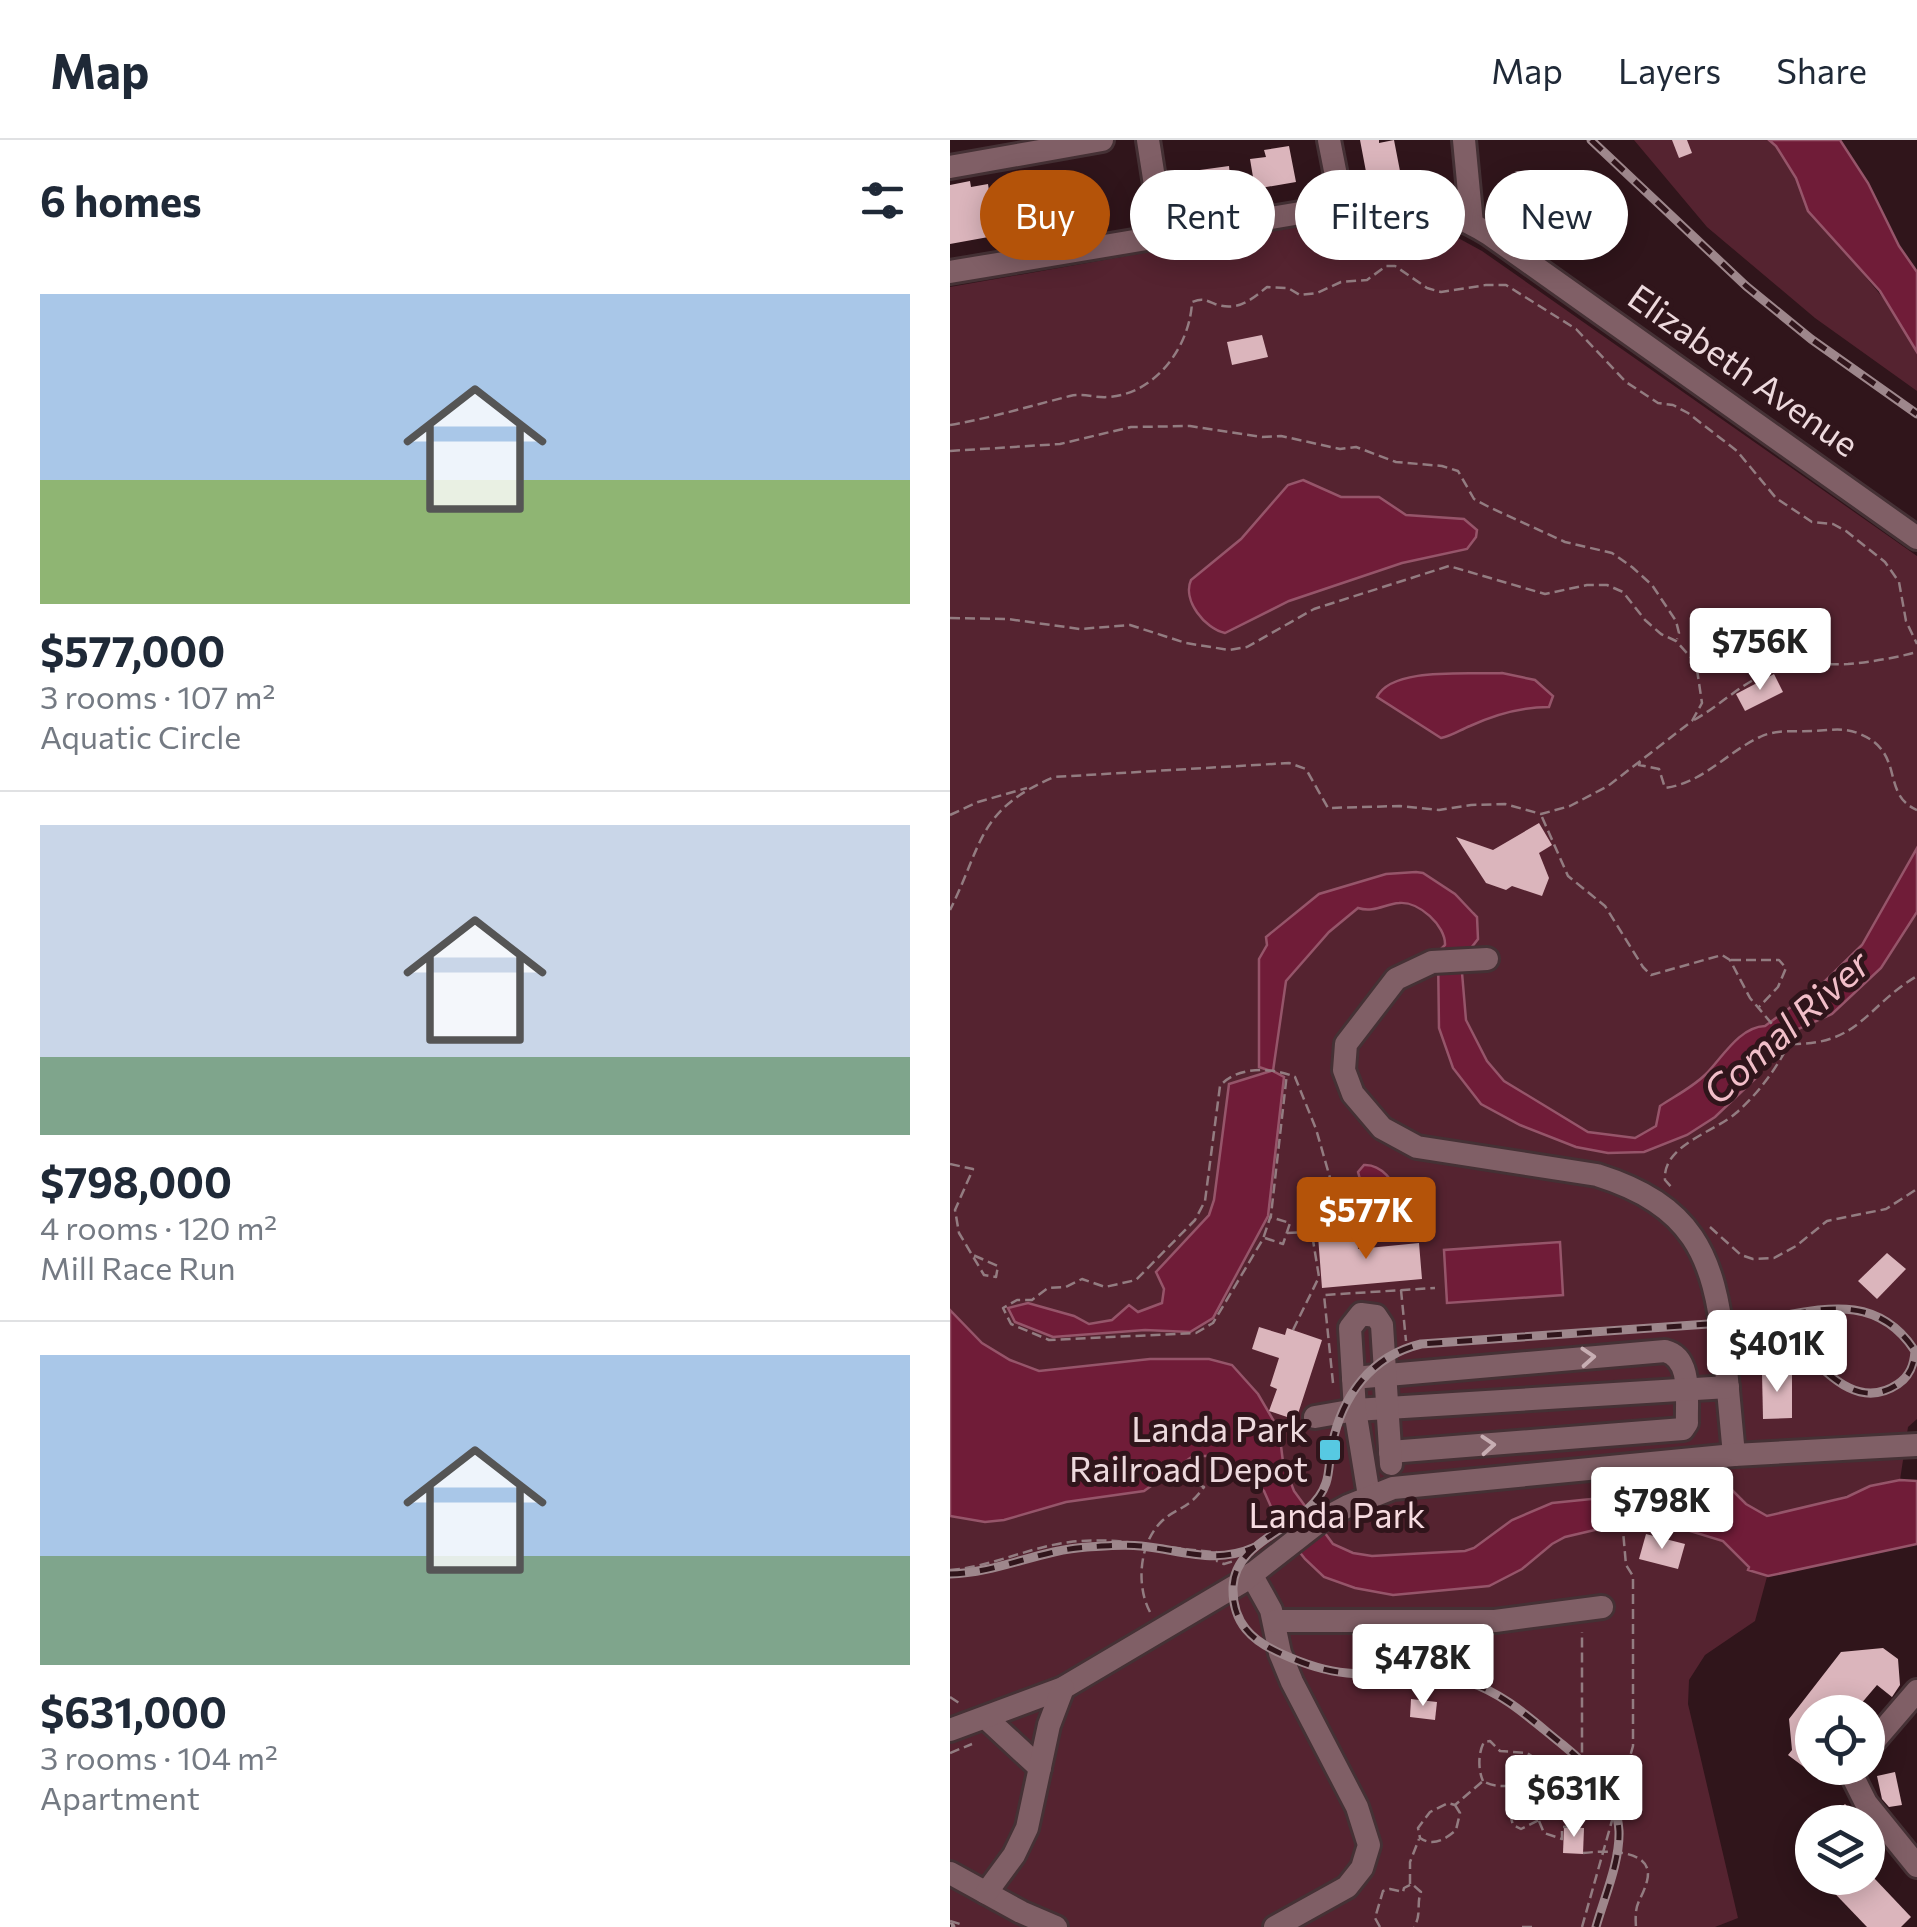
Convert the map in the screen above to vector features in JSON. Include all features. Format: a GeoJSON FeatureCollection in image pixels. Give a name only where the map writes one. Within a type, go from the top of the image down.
{"type":"FeatureCollection","features":[{"type":"Feature","properties":{"kind":"street"},"geometry":{"type":"LineString","coordinates":[[950,167],[1102,140]]}},
{"type":"Feature","properties":{"kind":"street"},"geometry":{"type":"LineString","coordinates":[[1148,140],[1153,170]]}},
{"type":"Feature","properties":{"kind":"street"},"geometry":{"type":"LineString","coordinates":[[1329,140],[1335,170]]}},
{"type":"Feature","properties":{"kind":"street"},"geometry":{"type":"LineString","coordinates":[[1464,140],[1472,224]]}},
{"type":"Feature","properties":{"kind":"street","name":"Elizabeth Avenue"},"geometry":{"type":"LineString","coordinates":[[1465,220],[1917,538]]}},
{"type":"Feature","properties":{"kind":"street","name":"Elizabeth Avenue"},"geometry":{"type":"LineString","coordinates":[[950,272],[1130,242]]}},
{"type":"Feature","properties":{"kind":"street"},"geometry":{"type":"LineString","coordinates":[[1477,958],[1432,962],[1396,979],[1346,1044],[1344,1070],[1360,1106],[1382,1128],[1416,1147],[1597,1175],[1624,1184],[1667,1208],[1696,1242],[1713,1278],[1734,1456]]}},
{"type":"Feature","properties":{"kind":"street"},"geometry":{"type":"LineString","coordinates":[[1369,1496],[1355,1410],[1351,1324],[1366,1312],[1376,1316],[1382,1325],[1393,1488]]}},
{"type":"Feature","properties":{"kind":"street"},"geometry":{"type":"LineString","coordinates":[[1353,1378],[1665,1352],[1676,1354],[1682,1362],[1687,1423],[1676,1431],[1390,1452]]}},
{"type":"Feature","properties":{"kind":"street"},"geometry":{"type":"LineString","coordinates":[[1316,1417],[1355,1410],[1728,1386]]}},
{"type":"Feature","properties":{"kind":"street"},"geometry":{"type":"LineString","coordinates":[[950,1730],[1063,1688],[1245,1567],[1280,1550],[1320,1522],[1393,1488],[1734,1456],[1917,1445]]}},
{"type":"Feature","properties":{"kind":"street"},"geometry":{"type":"LineString","coordinates":[[1245,1567],[1275,1620],[1280,1653],[1292,1682],[1357,1808],[1370,1846],[1362,1868],[1347,1888],[1274,1927]]}},
{"type":"Feature","properties":{"kind":"street"},"geometry":{"type":"LineString","coordinates":[[1275,1620],[1495,1621],[1592,1609]]}},
{"type":"Feature","properties":{"kind":"street"},"geometry":{"type":"LineString","coordinates":[[986,1893],[1028,1828],[1049,1725],[1063,1688]]}},
{"type":"Feature","properties":{"kind":"street"},"geometry":{"type":"LineString","coordinates":[[1885,1728],[1917,1690]]}},
{"type":"Feature","properties":{"kind":"street"},"geometry":{"type":"LineString","coordinates":[[986,1719],[1040,1768]]}},
{"type":"Feature","properties":{"kind":"street"},"geometry":{"type":"LineString","coordinates":[[1857,1785],[1866,1803],[1917,1866]]}},
{"type":"Feature","properties":{"kind":"street"},"geometry":{"type":"LineString","coordinates":[[950,1873],[1056,1927]]}},
{"type":"Feature","properties":{"kind":"path"},"geometry":{"type":"LineString","coordinates":[[950,425],[1078,394],[1109,397],[1130,392],[1152,380],[1183,344],[1192,302],[1203,298],[1230,307],[1248,303],[1267,287],[1288,288],[1300,296],[1340,282],[1367,280],[1386,266],[1396,266],[1427,288],[1440,292],[1506,286],[1576,328],[1611,369],[1645,396],[1688,413],[1716,434],[1737,451],[1776,498],[1812,522],[1833,524],[1865,544],[1899,582],[1906,621],[1917,644]]}},
{"type":"Feature","properties":{"kind":"path"},"geometry":{"type":"LineString","coordinates":[[950,450],[1060,444],[1131,427],[1190,426],[1262,437],[1281,436],[1340,449],[1356,447],[1396,462],[1442,466],[1458,471],[1474,499],[1489,507],[1565,542],[1612,553],[1632,566],[1652,584],[1676,621],[1676,640]]}},
{"type":"Feature","properties":{"kind":"path"},"geometry":{"type":"LineString","coordinates":[[950,618],[1008,619],[1080,629],[1130,625],[1186,644],[1229,650],[1247,647],[1314,608],[1449,566],[1544,594],[1608,585],[1623,592],[1661,634],[1676,640],[1696,663],[1702,703],[1692,721]]}},
{"type":"Feature","properties":{"kind":"path"},"geometry":{"type":"LineString","coordinates":[[950,815],[1054,777],[1289,762],[1306,769],[1328,808],[1388,806],[1439,810],[1505,804],[1541,814],[1592,795],[1730,697],[1738,686],[1775,670],[1807,663],[1853,664],[1917,652]]}},
{"type":"Feature","properties":{"kind":"path"},"geometry":{"type":"LineString","coordinates":[[1641,759],[1639,765],[1658,769],[1665,788],[1673,788],[1714,768],[1764,735],[1839,729],[1857,732],[1885,752],[1897,794],[1905,805],[1917,810]]}},
{"type":"Feature","properties":{"kind":"path"},"geometry":{"type":"LineString","coordinates":[[950,910],[990,819],[1028,788]]}},
{"type":"Feature","properties":{"kind":"path"},"geometry":{"type":"LineString","coordinates":[[1541,814],[1568,876],[1605,906],[1651,975],[1722,955],[1730,960],[1780,960],[1786,968],[1778,987],[1759,1007]]}},
{"type":"Feature","properties":{"kind":"path"},"geometry":{"type":"LineString","coordinates":[[1730,960],[1742,986],[1789,1044],[1827,1043],[1844,1034],[1917,976]]}},
{"type":"Feature","properties":{"kind":"path"},"geometry":{"type":"LineString","coordinates":[[1682,1198],[1665,1180],[1668,1162],[1746,1104],[1773,1072],[1789,1044]]}},
{"type":"Feature","properties":{"kind":"path"},"geometry":{"type":"LineString","coordinates":[[1286,1073],[1270,1217],[1263,1237],[1213,1323],[1196,1333],[1049,1340],[1012,1324],[1006,1317],[1006,1305],[1032,1300],[1048,1288],[1066,1287],[1082,1279],[1105,1287],[1136,1280],[1195,1220],[1205,1201],[1220,1086],[1232,1074],[1260,1070],[1286,1073],[1295,1077],[1316,1129],[1346,1230],[1286,1234]]}},
{"type":"Feature","properties":{"kind":"path"},"geometry":{"type":"LineString","coordinates":[[950,1164],[973,1169],[955,1210],[959,1233],[984,1275],[996,1277],[998,1266],[973,1255]]}},
{"type":"Feature","properties":{"kind":"path"},"geometry":{"type":"LineString","coordinates":[[1708,1225],[1742,1255],[1774,1258],[1827,1221],[1886,1209],[1917,1189]]}},
{"type":"Feature","properties":{"kind":"path"},"geometry":{"type":"LineString","coordinates":[[1263,1237],[1283,1244],[1290,1223],[1270,1217]]}},
{"type":"Feature","properties":{"kind":"path"},"geometry":{"type":"LineString","coordinates":[[1293,1330],[1319,1277],[1312,1232]]}},
{"type":"Feature","properties":{"kind":"path"},"geometry":{"type":"LineString","coordinates":[[1313,1290],[1324,1294]]}},
{"type":"Feature","properties":{"kind":"path"},"geometry":{"type":"LineString","coordinates":[[1402,1290],[1406,1342]]}},
{"type":"Feature","properties":{"kind":"path"},"geometry":{"type":"LineString","coordinates":[[1150,1612],[1141,1586],[1148,1543],[1164,1519],[1193,1504],[1204,1487],[1189,1481],[1175,1468]]}},
{"type":"Feature","properties":{"kind":"path"},"geometry":{"type":"LineString","coordinates":[[1582,1927],[1632,1746],[1633,1576],[1626,1565],[1619,1484]]}},
{"type":"Feature","properties":{"kind":"path"},"geometry":{"type":"LineString","coordinates":[[950,1570],[980,1566],[1068,1542],[1104,1540],[1216,1552],[1217,1561],[1245,1567]]}},
{"type":"Feature","properties":{"kind":"path"},"geometry":{"type":"LineString","coordinates":[[1539,1819],[1541,1830],[1555,1838],[1562,1839],[1562,1827],[1575,1827],[1592,1609]]}},
{"type":"Feature","properties":{"kind":"path"},"geometry":{"type":"LineString","coordinates":[[950,1697],[963,1706]]}},
{"type":"Feature","properties":{"kind":"path"},"geometry":{"type":"LineString","coordinates":[[1486,1741],[1495,1742],[1500,1750],[1535,1758],[1549,1771],[1560,1792],[1556,1809],[1539,1819],[1527,1828],[1516,1827],[1511,1818],[1520,1804],[1516,1787],[1483,1781],[1480,1750],[1486,1741]]}},
{"type":"Feature","properties":{"kind":"path"},"geometry":{"type":"LineString","coordinates":[[1455,1805],[1483,1781]]}},
{"type":"Feature","properties":{"kind":"path"},"geometry":{"type":"LineString","coordinates":[[1380,1927],[1376,1918],[1380,1894],[1390,1889],[1402,1892],[1410,1884],[1410,1862],[1420,1838],[1418,1828],[1430,1812],[1448,1803],[1455,1805]]}},
{"type":"Feature","properties":{"kind":"path"},"geometry":{"type":"LineString","coordinates":[[1420,1838],[1432,1843],[1450,1836],[1460,1819],[1455,1805]]}},
{"type":"Feature","properties":{"kind":"path"},"geometry":{"type":"LineString","coordinates":[[1583,1852],[1606,1850],[1633,1856],[1647,1870],[1635,1909],[1636,1927]]}},
{"type":"Feature","properties":{"kind":"path"},"geometry":{"type":"LineString","coordinates":[[1410,1884],[1419,1887],[1420,1892],[1416,1900],[1419,1919],[1414,1927]]}},
{"type":"Feature","properties":{"kind":"path"},"geometry":{"type":"LineString","coordinates":[[950,1921],[960,1927]]}},
{"type":"Feature","properties":{"kind":"path"},"geometry":{"type":"LineString","coordinates":[[1522,1927],[1533,1927]]}},
{"type":"Feature","properties":{"kind":"green space"},"geometry":{"type":"Polygon","coordinates":[[[1634,140],[1768,140],[1779,150],[1845,252],[1917,339],[1917,391],[1815,318],[1707,227],[1634,140]]]}},
{"type":"Feature","properties":{"kind":"green space","name":"Landa Park"},"geometry":{"type":"Polygon","coordinates":[[[1295,227],[1295,260],[1465,260],[1465,242],[1485,253],[1485,260],[1495,260],[1917,556],[1917,1419],[1908,1427],[1900,1480],[1784,1514],[1755,1621],[1705,1655],[1689,1680],[1688,1704],[1738,1918],[1715,1927],[950,1927],[950,287],[1130,255],[1130,260],[1275,260],[1275,230],[1295,227]]]}},
{"type":"Feature","properties":{"kind":"water"},"geometry":{"type":"Polygon","coordinates":[[[1769,140],[1840,140],[1917,272],[1917,352],[1880,291],[1808,211],[1796,178],[1769,140]]]}},
{"type":"Feature","properties":{"kind":"water"},"geometry":{"type":"Polygon","coordinates":[[[1303,480],[1341,497],[1379,497],[1406,515],[1464,519],[1477,530],[1476,537],[1467,549],[1402,563],[1289,601],[1225,633],[1210,626],[1193,605],[1191,580],[1241,539],[1288,485],[1303,480]]]}},
{"type":"Feature","properties":{"kind":"water"},"geometry":{"type":"Polygon","coordinates":[[[1502,673],[1535,680],[1553,696],[1549,707],[1499,715],[1441,738],[1377,697],[1385,687],[1415,676],[1502,673]]]}},
{"type":"Feature","properties":{"kind":"water","name":"Comal River"},"geometry":{"type":"Polygon","coordinates":[[[1917,848],[1917,912],[1881,968],[1832,1014],[1798,1029],[1776,1046],[1756,1078],[1715,1117],[1687,1135],[1644,1152],[1608,1153],[1576,1147],[1520,1125],[1481,1104],[1453,1068],[1439,1028],[1438,952],[1445,945],[1441,930],[1423,910],[1407,903],[1358,908],[1329,932],[1286,981],[1273,1071],[1284,1077],[1268,1216],[1213,1318],[1190,1332],[1145,1330],[1053,1337],[1015,1322],[1008,1308],[1028,1303],[1089,1324],[1112,1320],[1129,1305],[1138,1312],[1162,1303],[1164,1289],[1156,1272],[1209,1215],[1214,1200],[1229,1084],[1271,1071],[1259,1067],[1259,959],[1267,945],[1266,937],[1319,894],[1386,874],[1416,872],[1455,894],[1477,917],[1478,939],[1461,961],[1466,1020],[1487,1061],[1504,1081],[1588,1132],[1635,1138],[1656,1126],[1660,1106],[1701,1079],[1739,1037],[1765,1026],[1821,985],[1862,945],[1917,848]]]}},
{"type":"Feature","properties":{"kind":"water"},"geometry":{"type":"Polygon","coordinates":[[[1364,1165],[1382,1171],[1394,1186],[1398,1198],[1388,1209],[1376,1206],[1365,1191],[1358,1172],[1364,1165]]]}},
{"type":"Feature","properties":{"kind":"water"},"geometry":{"type":"Polygon","coordinates":[[[1560,1242],[1563,1295],[1447,1303],[1444,1250],[1560,1242]]]}},
{"type":"Feature","properties":{"kind":"water"},"geometry":{"type":"Polygon","coordinates":[[[950,1310],[982,1343],[1039,1371],[1150,1359],[1209,1359],[1232,1365],[1258,1394],[1279,1430],[1283,1462],[1294,1491],[1333,1544],[1353,1553],[1372,1556],[1465,1551],[1512,1520],[1552,1503],[1651,1493],[1700,1483],[1729,1487],[1746,1504],[1767,1516],[1847,1497],[1870,1486],[1917,1481],[1917,1544],[1768,1576],[1748,1570],[1723,1541],[1687,1530],[1620,1524],[1565,1537],[1522,1569],[1489,1586],[1393,1595],[1324,1577],[1280,1527],[1264,1491],[1239,1464],[1211,1456],[1193,1456],[1144,1491],[1066,1502],[1004,1520],[985,1522],[950,1516],[950,1310]]]}},
{"type":"Feature","properties":{"kind":"building"},"geometry":{"type":"Polygon","coordinates":[[[1360,140],[1394,140],[1400,170],[1366,170],[1360,140]]]}},
{"type":"Feature","properties":{"kind":"building"},"geometry":{"type":"Polygon","coordinates":[[[1672,140],[1687,140],[1692,153],[1679,158],[1672,140]]]}},
{"type":"Feature","properties":{"kind":"building"},"geometry":{"type":"Polygon","coordinates":[[[1289,146],[1295,182],[1275,186],[1275,170],[1252,170],[1250,159],[1266,157],[1264,150],[1289,146]]]}},
{"type":"Feature","properties":{"kind":"building"},"geometry":{"type":"Polygon","coordinates":[[[970,181],[971,187],[980,185],[980,239],[950,244],[950,185],[970,181]]]}},
{"type":"Feature","properties":{"kind":"building"},"geometry":{"type":"Polygon","coordinates":[[[1262,335],[1268,357],[1232,365],[1227,342],[1262,335]]]}},
{"type":"Feature","properties":{"kind":"building"},"geometry":{"type":"Polygon","coordinates":[[[1774,674],[1783,692],[1745,711],[1736,694],[1774,674]]]}},
{"type":"Feature","properties":{"kind":"building"},"geometry":{"type":"Polygon","coordinates":[[[1539,823],[1552,845],[1539,853],[1549,878],[1542,896],[1486,883],[1456,837],[1493,850],[1539,823]]]}},
{"type":"Feature","properties":{"kind":"building"},"geometry":{"type":"Polygon","coordinates":[[[1357,1233],[1358,1249],[1419,1243],[1422,1279],[1322,1288],[1318,1236],[1357,1233]]]}},
{"type":"Feature","properties":{"kind":"building"},"geometry":{"type":"Polygon","coordinates":[[[1887,1253],[1906,1269],[1877,1299],[1858,1281],[1887,1253]]]}},
{"type":"Feature","properties":{"kind":"building"},"geometry":{"type":"Polygon","coordinates":[[[1259,1327],[1285,1335],[1287,1328],[1322,1340],[1296,1420],[1269,1411],[1277,1389],[1270,1386],[1279,1358],[1252,1349],[1259,1327]]]}},
{"type":"Feature","properties":{"kind":"building"},"geometry":{"type":"Polygon","coordinates":[[[1792,1371],[1792,1418],[1763,1419],[1762,1372],[1792,1371]]]}},
{"type":"Feature","properties":{"kind":"building"},"geometry":{"type":"Polygon","coordinates":[[[1646,1534],[1685,1544],[1678,1569],[1639,1559],[1646,1534]]]}},
{"type":"Feature","properties":{"kind":"building"},"geometry":{"type":"Polygon","coordinates":[[[1883,1648],[1898,1659],[1900,1685],[1892,1697],[1877,1685],[1868,1695],[1808,1695],[1841,1652],[1883,1648]]]}},
{"type":"Feature","properties":{"kind":"building"},"geometry":{"type":"Polygon","coordinates":[[[1411,1699],[1437,1702],[1435,1720],[1410,1717],[1411,1699]]]}},
{"type":"Feature","properties":{"kind":"building"},"geometry":{"type":"Polygon","coordinates":[[[1795,1711],[1795,1760],[1788,1755],[1792,1750],[1789,1719],[1795,1711]]]}},
{"type":"Feature","properties":{"kind":"building"},"geometry":{"type":"Polygon","coordinates":[[[1895,1772],[1902,1805],[1889,1807],[1882,1799],[1879,1785],[1885,1785],[1885,1774],[1895,1772]]]}},
{"type":"Feature","properties":{"kind":"building"},"geometry":{"type":"Polygon","coordinates":[[[1564,1827],[1584,1828],[1583,1854],[1563,1853],[1564,1827]]]}},
{"type":"Feature","properties":{"kind":"building"},"geometry":{"type":"Polygon","coordinates":[[[1885,1890],[1911,1917],[1901,1927],[1867,1927],[1836,1895],[1885,1895],[1885,1890]]]}},
{"type":"Feature","properties":{"kind":"railway"},"geometry":{"type":"LineString","coordinates":[[1591,140],[1746,286],[1811,339],[1917,414]]}},
{"type":"Feature","properties":{"kind":"railway"},"geometry":{"type":"LineString","coordinates":[[1596,1927],[1614,1867],[1619,1831],[1607,1793],[1582,1762],[1518,1709],[1468,1682],[1339,1672],[1271,1649],[1253,1637],[1240,1621],[1233,1587],[1237,1570],[1259,1544],[1318,1498],[1326,1483],[1343,1410],[1362,1381],[1387,1358],[1421,1344],[1752,1321],[1783,1332],[1837,1380],[1866,1393],[1881,1392],[1898,1384],[1914,1361],[1915,1351],[1899,1331],[1862,1311],[1820,1310],[1752,1321]]}},
{"type":"Feature","properties":{"kind":"railway"},"geometry":{"type":"LineString","coordinates":[[950,1574],[1087,1547],[1134,1545],[1212,1556],[1255,1547]]}},
{"type":"Feature","properties":{"kind":"place","name":"Landa Park Railroad Depot"},"geometry":{"type":"Point","coordinates":[1330,1450]}}]}
